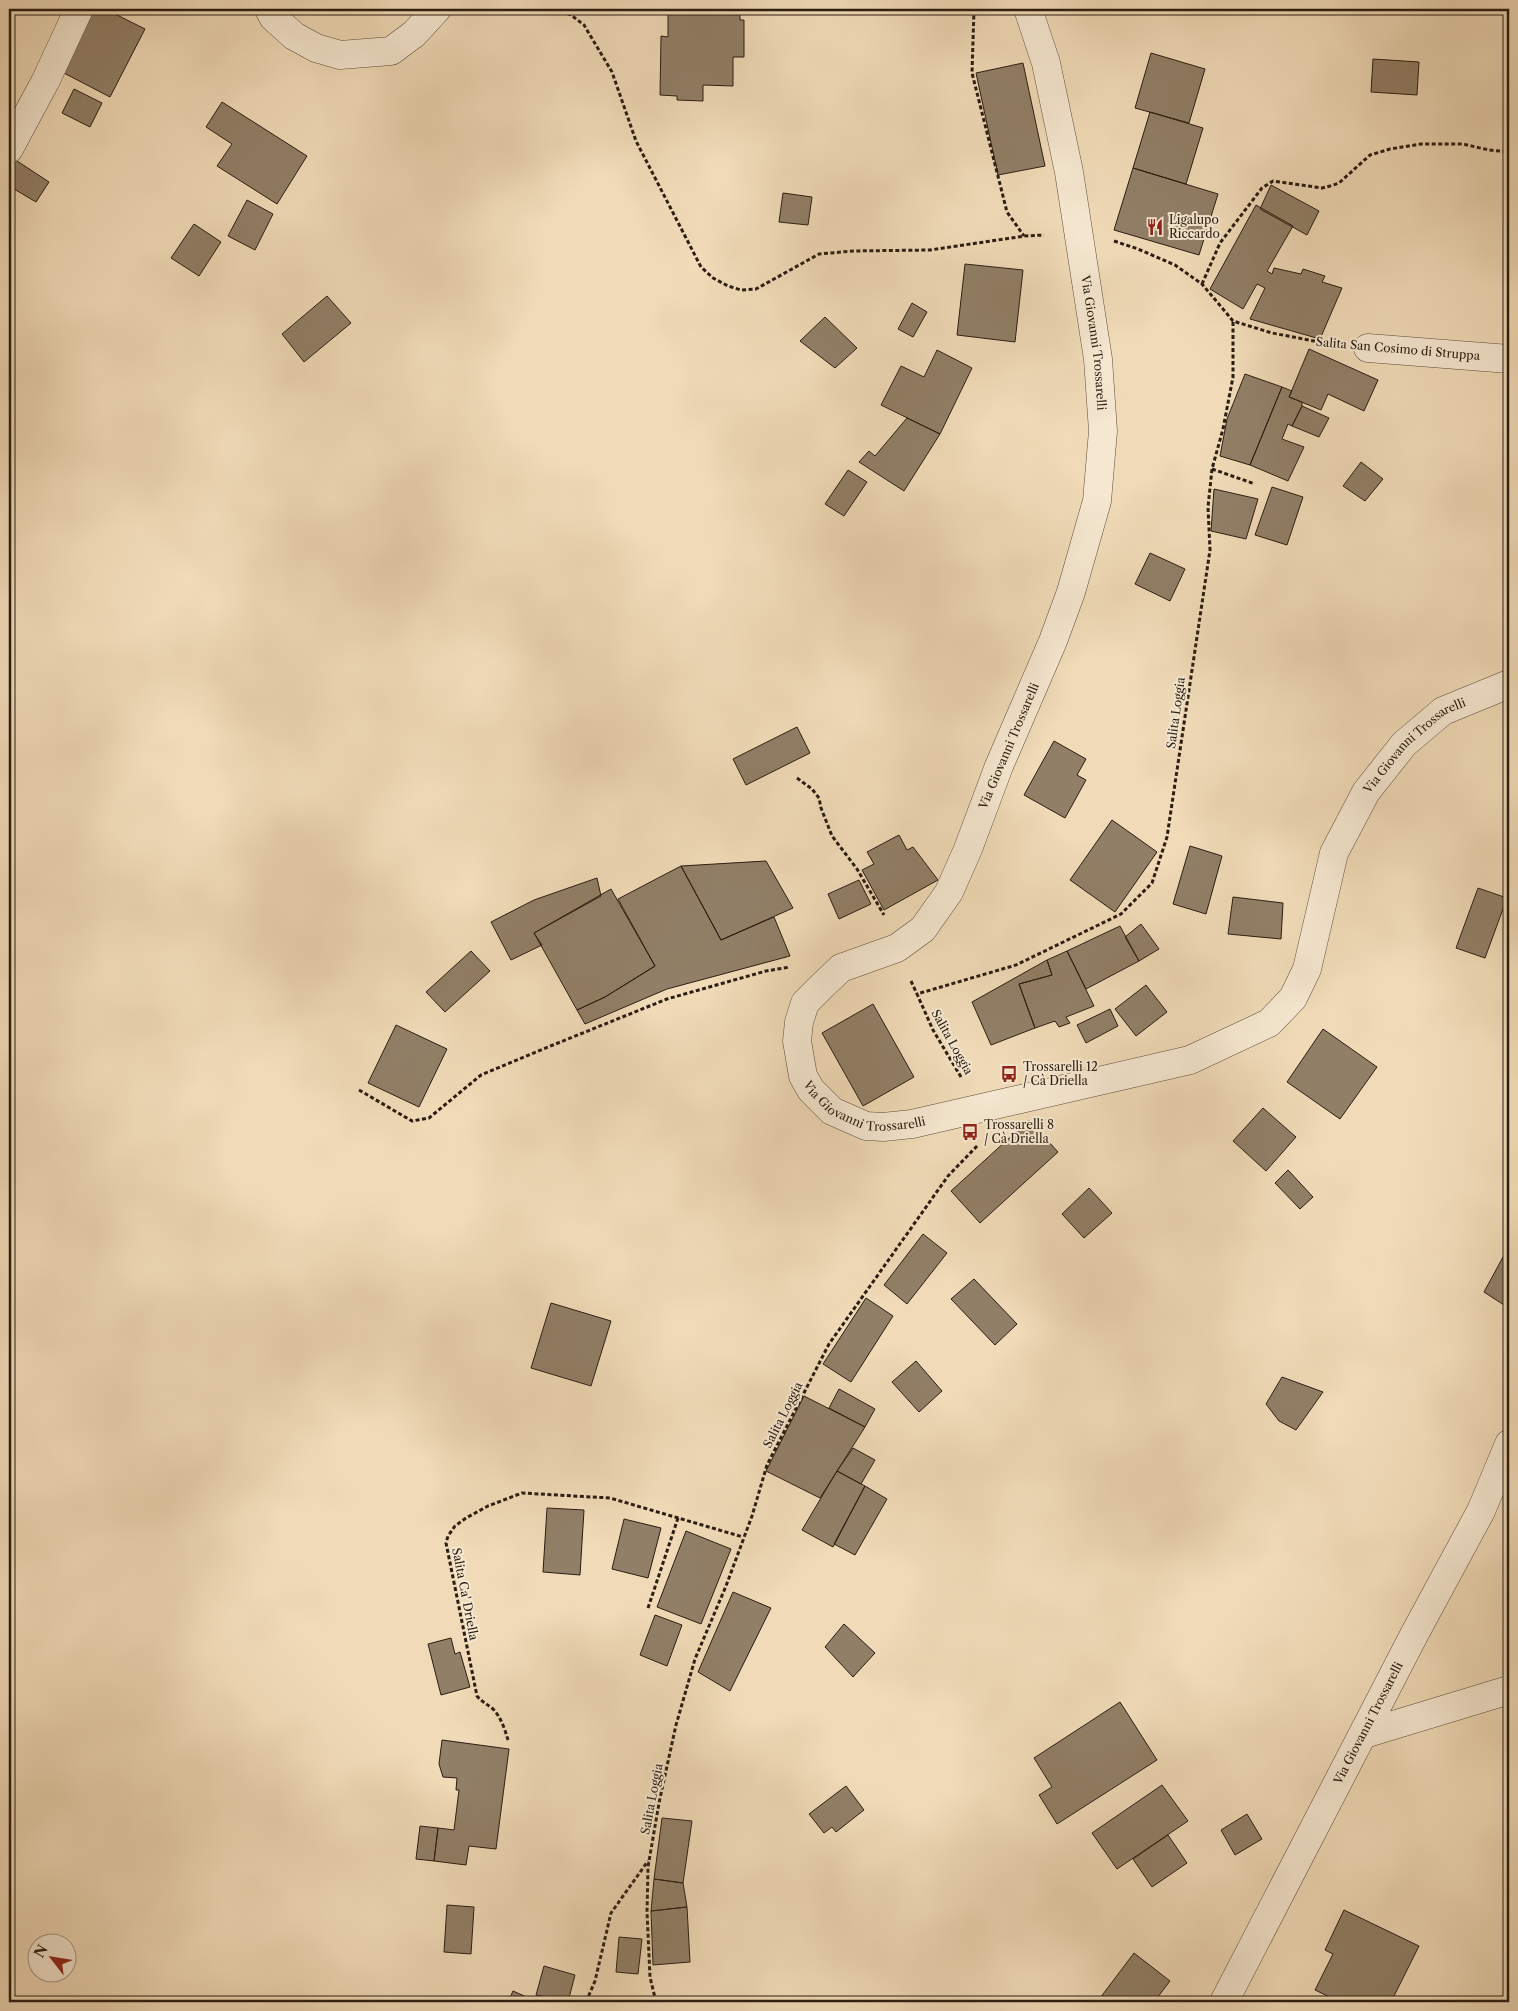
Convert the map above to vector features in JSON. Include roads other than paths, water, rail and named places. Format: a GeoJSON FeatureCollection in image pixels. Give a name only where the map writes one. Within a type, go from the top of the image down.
{"type":"FeatureCollection","features":[{"type":"Feature","properties":{"kind":"street"},"geometry":{"type":"LineString","coordinates":[[9,148],[46,80],[79,9]]}},
{"type":"Feature","properties":{"kind":"street"},"geometry":{"type":"LineString","coordinates":[[269,9],[274,17],[294,36],[316,48],[340,55],[391,50],[414,34],[437,9]]}},
{"type":"Feature","properties":{"kind":"street","name":"Via Giovanni Trossarelli"},"geometry":{"type":"LineString","coordinates":[[1028,9],[1046,63],[1069,172],[1098,359],[1103,431],[1097,501],[1071,592],[1054,641],[999,766],[968,849],[949,892],[923,929],[897,948],[841,968],[805,1003],[799,1022],[797,1041],[803,1076],[811,1090],[832,1111],[866,1126],[883,1127],[912,1124],[1190,1060],[1269,1024],[1293,998],[1307,969],[1334,853],[1366,792],[1404,744],[1442,710],[1509,684]]}},
{"type":"Feature","properties":{"kind":"street","name":"Salita San Cosimo di Struppa"},"geometry":{"type":"LineString","coordinates":[[1368,348],[1509,359]]}},
{"type":"Feature","properties":{"kind":"street","name":"Via Giovanni Trossarelli"},"geometry":{"type":"LineString","coordinates":[[1224,2002],[1415,1633],[1481,1511],[1509,1444]]}},
{"type":"Feature","properties":{"kind":"street"},"geometry":{"type":"LineString","coordinates":[[1364,1734],[1509,1690]]}},
{"type":"Feature","properties":{"kind":"place","name":"Ligalupo Riccardo"},"geometry":{"type":"Point","coordinates":[1155,227]}},
{"type":"Feature","properties":{"kind":"place","name":"Trossarelli 12 / Cà Driella"},"geometry":{"type":"Point","coordinates":[1009,1074]}},
{"type":"Feature","properties":{"kind":"place","name":"Trossarelli 8 / Cà Driella"},"geometry":{"type":"Point","coordinates":[970,1132]}}]}
